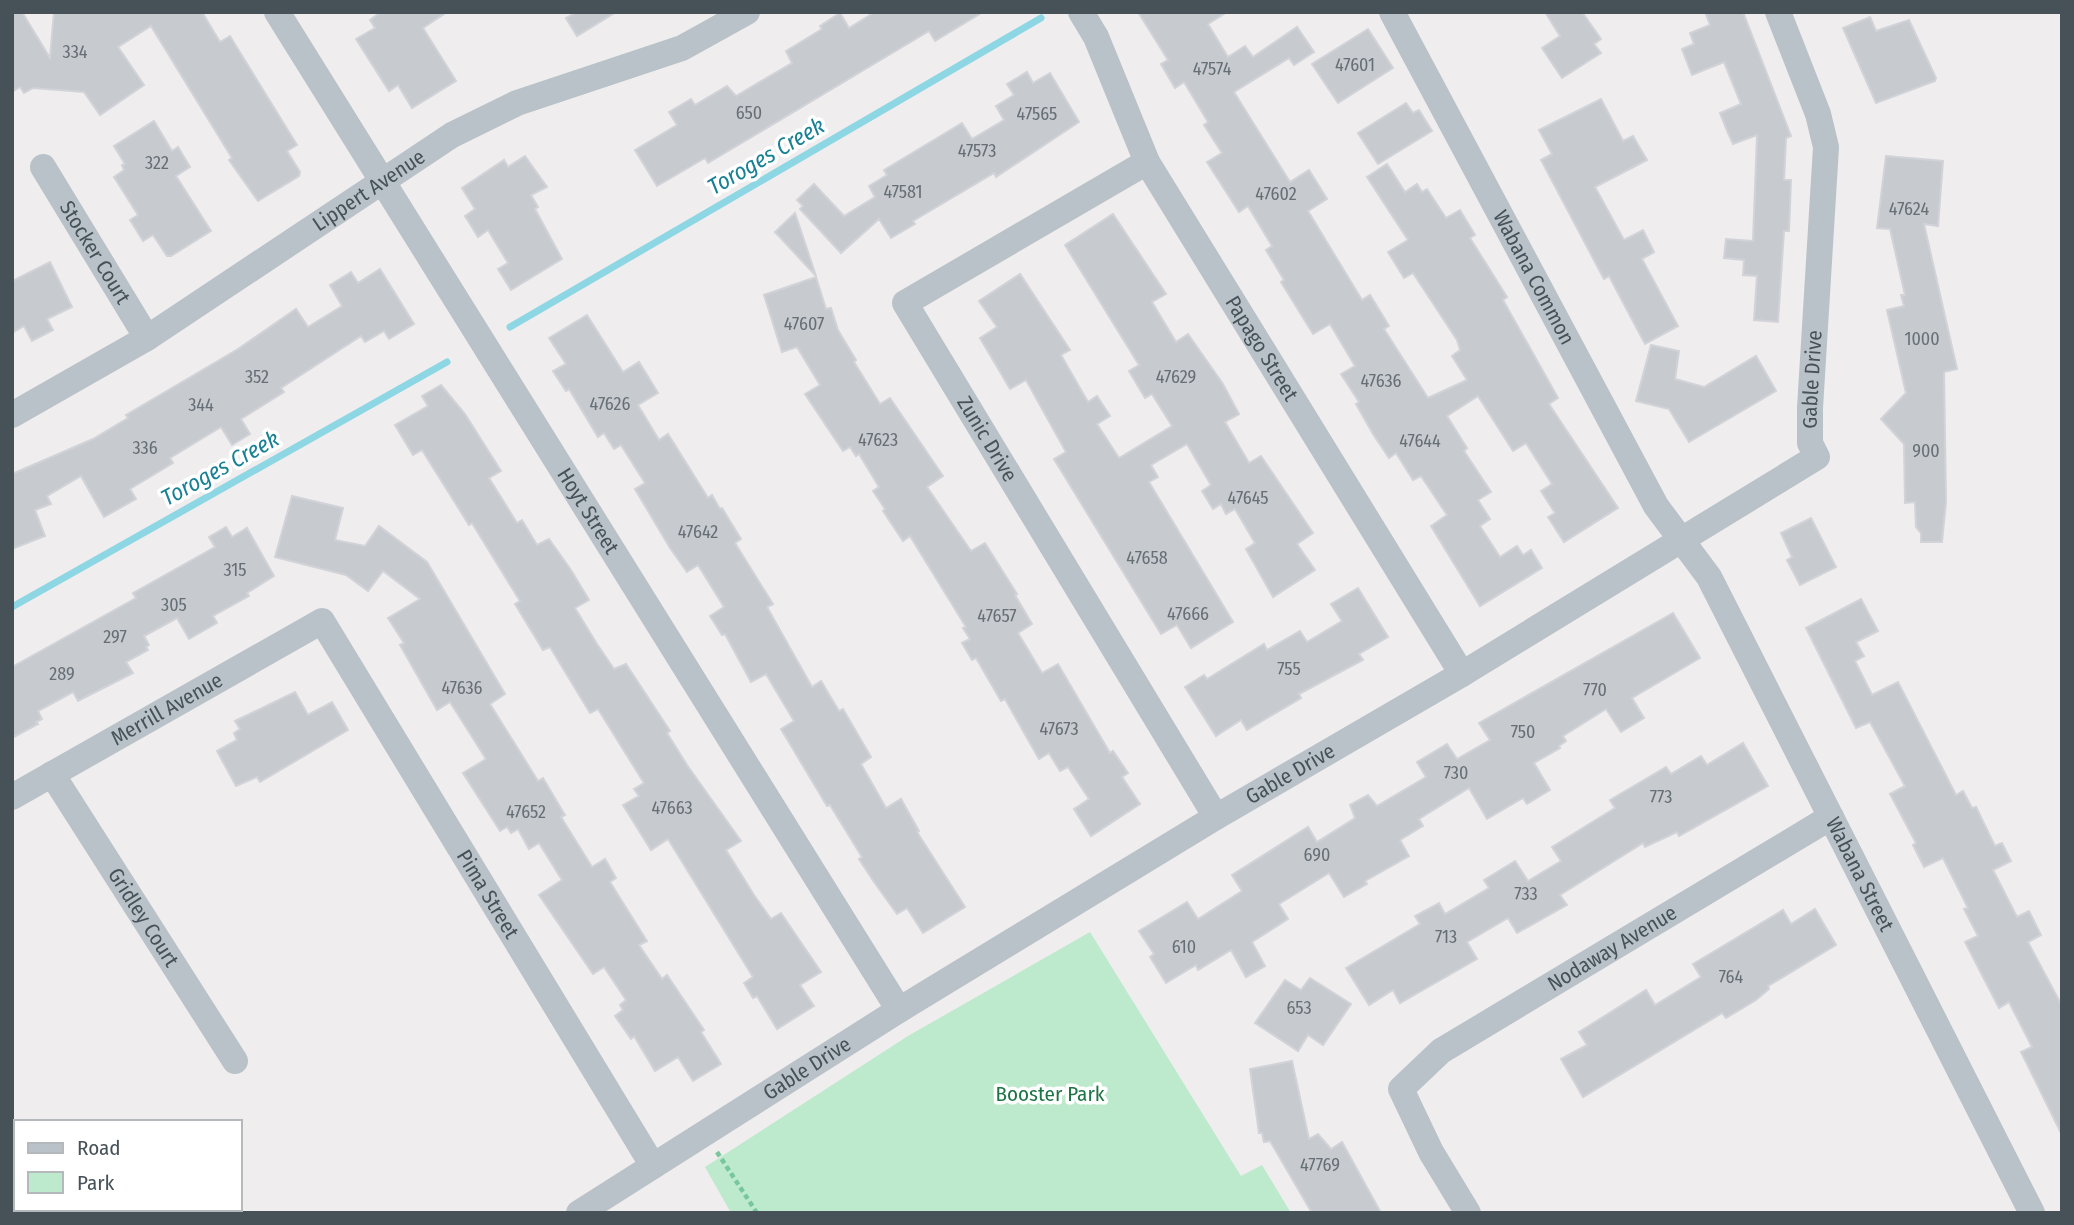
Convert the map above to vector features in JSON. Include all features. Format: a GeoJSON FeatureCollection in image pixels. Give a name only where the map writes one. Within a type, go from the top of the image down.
{"type":"FeatureCollection","features":[{"type":"Feature","properties":{"kind":"street","name":"Hoyt Street"},"geometry":{"type":"LineString","coordinates":[[277,12],[900,1010]]}},
{"type":"Feature","properties":{"kind":"street","name":"Papago Street"},"geometry":{"type":"LineString","coordinates":[[1081,12],[1096,37],[1147,162],[1462,674]]}},
{"type":"Feature","properties":{"kind":"street","name":"Wabana Common"},"geometry":{"type":"LineString","coordinates":[[1392,12],[1657,506],[1680,540]]}},
{"type":"Feature","properties":{"kind":"street","name":"Gable Drive"},"geometry":{"type":"LineString","coordinates":[[579,1213],[900,1010],[1216,817],[1462,674],[1817,457],[1810,443],[1810,431],[1826,154],[1823,132],[1778,12]]}},
{"type":"Feature","properties":{"kind":"street","name":"Lippert Avenue"},"geometry":{"type":"LineString","coordinates":[[12,415],[147,338],[380,180],[452,135],[517,103],[682,48],[730,17]]}},
{"type":"Feature","properties":{"kind":"street","name":"Zunic Drive"},"geometry":{"type":"LineString","coordinates":[[1147,162],[905,303],[1216,817]]}},
{"type":"Feature","properties":{"kind":"street","name":"Stocker Court"},"geometry":{"type":"LineString","coordinates":[[43,167],[147,338]]}},
{"type":"Feature","properties":{"kind":"street","name":"Wabana Street"},"geometry":{"type":"LineString","coordinates":[[1680,540],[1709,577],[2032,1213]]}},
{"type":"Feature","properties":{"kind":"street","name":"Merrill Avenue"},"geometry":{"type":"LineString","coordinates":[[12,797],[322,621]]}},
{"type":"Feature","properties":{"kind":"street","name":"Pima Street"},"geometry":{"type":"LineString","coordinates":[[322,621],[653,1166]]}},
{"type":"Feature","properties":{"kind":"street","name":"Gridley Court"},"geometry":{"type":"LineString","coordinates":[[52,774],[235,1061]]}},
{"type":"Feature","properties":{"kind":"street","name":"Nodaway Avenue"},"geometry":{"type":"LineString","coordinates":[[1468,1213],[1431,1152],[1401,1088],[1441,1051],[1831,817]]}},
{"type":"Feature","properties":{"kind":"path"},"geometry":{"type":"LineString","coordinates":[[705,1134],[757,1213]]}},
{"type":"Feature","properties":{"kind":"green space","name":"Booster Park"},"geometry":{"type":"Polygon","coordinates":[[[1090,932],[1241,1176],[1262,1165],[1291,1213],[731,1213],[705,1167],[908,1036],[1090,932]]]}},
{"type":"Feature","properties":{"kind":"building"},"geometry":{"type":"Polygon","coordinates":[[[12,12],[22,12],[50,58],[54,12],[202,12],[220,42],[230,36],[297,145],[287,151],[300,172],[299,176],[258,201],[229,160],[232,158],[151,26],[118,47],[144,85],[100,115],[84,92],[33,88],[24,93],[20,87],[12,92],[12,12]]]}},
{"type":"Feature","properties":{"kind":"building"},"geometry":{"type":"Polygon","coordinates":[[[381,12],[447,12],[423,28],[456,81],[412,108],[398,85],[389,91],[356,39],[375,28],[370,20],[381,12]]]}},
{"type":"Feature","properties":{"kind":"building"},"geometry":{"type":"Polygon","coordinates":[[[577,12],[616,12],[577,36],[566,18],[577,12]]]}},
{"type":"Feature","properties":{"kind":"building"},"geometry":{"type":"Polygon","coordinates":[[[875,12],[983,12],[935,41],[929,31],[708,163],[705,158],[657,186],[635,150],[677,125],[669,112],[691,99],[695,105],[727,86],[736,96],[792,63],[786,51],[822,29],[820,26],[840,13],[849,28],[875,12]]]}},
{"type":"Feature","properties":{"kind":"building"},"geometry":{"type":"Polygon","coordinates":[[[1138,12],[1227,12],[1208,24],[1228,57],[1245,46],[1253,57],[1297,27],[1314,52],[1294,65],[1289,58],[1234,92],[1290,182],[1309,170],[1327,199],[1308,211],[1362,300],[1370,295],[1389,326],[1384,329],[1428,398],[1467,380],[1452,356],[1460,350],[1457,340],[1413,273],[1404,278],[1388,252],[1408,240],[1367,177],[1387,164],[1405,192],[1417,184],[1422,192],[1427,189],[1446,218],[1460,210],[1475,235],[1470,238],[1507,297],[1503,300],[1558,398],[1549,404],[1618,508],[1564,542],[1548,517],[1555,513],[1541,491],[1552,484],[1526,443],[1513,451],[1478,396],[1447,416],[1467,448],[1464,451],[1491,492],[1478,500],[1490,519],[1480,526],[1500,557],[1517,546],[1523,555],[1531,550],[1542,568],[1480,606],[1431,526],[1447,515],[1421,476],[1413,480],[1396,453],[1389,458],[1373,434],[1356,404],[1359,402],[1341,374],[1355,366],[1330,324],[1313,334],[1281,282],[1284,280],[1266,250],[1272,246],[1248,206],[1239,212],[1207,162],[1222,153],[1204,125],[1208,122],[1184,82],[1175,88],[1161,64],[1168,60],[1138,12]]]}},
{"type":"Feature","properties":{"kind":"building"},"geometry":{"type":"Polygon","coordinates":[[[1545,12],[1582,12],[1601,39],[1594,44],[1601,53],[1562,78],[1542,48],[1560,36],[1545,12]]]}},
{"type":"Feature","properties":{"kind":"building"},"geometry":{"type":"Polygon","coordinates":[[[1705,12],[1743,12],[1791,136],[1786,138],[1784,180],[1791,180],[1789,231],[1784,231],[1778,322],[1754,320],[1757,276],[1743,275],[1744,260],[1724,258],[1726,239],[1753,241],[1757,135],[1733,144],[1728,133],[1720,113],[1741,104],[1724,62],[1692,75],[1682,49],[1694,44],[1690,33],[1710,25],[1705,12]]]}},
{"type":"Feature","properties":{"kind":"building"},"geometry":{"type":"Polygon","coordinates":[[[1870,17],[1876,31],[1909,20],[1935,81],[1876,103],[1843,28],[1870,17]]]}},
{"type":"Feature","properties":{"kind":"building"},"geometry":{"type":"Polygon","coordinates":[[[1368,29],[1393,68],[1338,103],[1312,64],[1368,29]]]}},
{"type":"Feature","properties":{"kind":"building"},"geometry":{"type":"Polygon","coordinates":[[[1027,72],[1033,83],[1050,73],[1079,122],[996,177],[994,173],[913,221],[915,224],[891,238],[879,219],[841,253],[800,209],[803,206],[797,200],[814,184],[844,216],[875,197],[869,186],[887,175],[884,170],[962,123],[972,139],[1004,120],[996,106],[1014,95],[1007,84],[1027,72]]]}},
{"type":"Feature","properties":{"kind":"building"},"geometry":{"type":"Polygon","coordinates":[[[1601,99],[1623,141],[1633,136],[1647,160],[1595,187],[1624,240],[1643,230],[1654,252],[1642,259],[1678,326],[1645,344],[1609,276],[1604,279],[1541,160],[1552,154],[1539,130],[1601,99]]]}},
{"type":"Feature","properties":{"kind":"building"},"geometry":{"type":"Polygon","coordinates":[[[1406,103],[1413,113],[1419,110],[1432,131],[1378,164],[1358,133],[1406,103]]]}},
{"type":"Feature","properties":{"kind":"building"},"geometry":{"type":"Polygon","coordinates":[[[154,121],[172,151],[178,147],[190,167],[176,176],[211,231],[171,256],[167,256],[153,235],[143,241],[130,220],[138,215],[114,177],[124,170],[122,165],[125,164],[114,146],[154,121]]]}},
{"type":"Feature","properties":{"kind":"building"},"geometry":{"type":"Polygon","coordinates":[[[525,156],[547,187],[531,195],[538,207],[535,209],[562,259],[511,290],[498,269],[508,263],[488,230],[478,237],[465,216],[475,209],[462,188],[504,160],[508,167],[525,156]]]}},
{"type":"Feature","properties":{"kind":"building"},"geometry":{"type":"Polygon","coordinates":[[[1886,156],[1943,161],[1938,226],[1924,224],[1957,369],[1944,372],[1946,502],[1942,542],[1921,542],[1921,533],[1916,527],[1915,502],[1905,503],[1904,444],[1881,419],[1906,393],[1887,310],[1904,306],[1901,295],[1905,295],[1890,229],[1877,228],[1886,156]]]}},
{"type":"Feature","properties":{"kind":"building"},"geometry":{"type":"Polygon","coordinates":[[[795,213],[816,276],[775,232],[795,213]]]}},
{"type":"Feature","properties":{"kind":"building"},"geometry":{"type":"Polygon","coordinates":[[[1113,214],[1166,294],[1152,302],[1176,342],[1188,334],[1223,384],[1239,414],[1225,422],[1249,463],[1261,456],[1313,533],[1297,544],[1315,570],[1273,597],[1246,549],[1255,543],[1235,509],[1226,514],[1221,504],[1213,509],[1202,491],[1211,485],[1187,444],[1151,465],[1158,477],[1149,482],[1233,622],[1191,648],[1177,625],[1161,634],[1054,459],[1066,452],[1026,380],[1010,389],[980,338],[997,327],[979,301],[1020,274],[1070,350],[1061,355],[1088,402],[1097,396],[1110,416],[1097,424],[1119,458],[1172,426],[1152,394],[1145,398],[1129,371],[1139,365],[1065,245],[1113,214]]]}},
{"type":"Feature","properties":{"kind":"building"},"geometry":{"type":"Polygon","coordinates":[[[50,262],[72,307],[47,319],[53,330],[32,341],[24,326],[12,333],[12,281],[50,262]]]}},
{"type":"Feature","properties":{"kind":"building"},"geometry":{"type":"Polygon","coordinates":[[[380,269],[414,324],[389,339],[384,331],[365,342],[361,336],[281,388],[284,392],[241,419],[250,434],[232,445],[221,427],[170,458],[173,463],[130,489],[136,499],[104,517],[81,476],[47,496],[51,504],[35,510],[45,536],[12,549],[12,474],[93,439],[128,418],[126,415],[238,349],[296,309],[308,327],[342,306],[330,285],[351,272],[358,283],[380,269]]]}},
{"type":"Feature","properties":{"kind":"building"},"geometry":{"type":"Polygon","coordinates":[[[816,277],[826,309],[831,308],[838,330],[856,360],[854,362],[880,404],[890,398],[943,476],[927,487],[971,551],[985,543],[1017,594],[1015,595],[1032,624],[1018,633],[1042,673],[1058,664],[1110,753],[1113,751],[1128,773],[1122,777],[1140,804],[1091,836],[1074,809],[1089,799],[1068,767],[1060,771],[1049,753],[1039,759],[1005,699],[1001,701],[976,658],[972,660],[962,643],[970,639],[963,628],[966,627],[910,536],[903,541],[883,511],[885,509],[873,491],[879,487],[859,454],[856,456],[850,447],[843,451],[805,394],[820,385],[797,347],[782,352],[764,295],[816,277]]]}},
{"type":"Feature","properties":{"kind":"building"},"geometry":{"type":"Polygon","coordinates":[[[587,315],[623,372],[639,362],[658,393],[638,405],[659,440],[668,434],[708,498],[712,495],[720,509],[722,508],[741,539],[735,543],[773,604],[767,607],[812,687],[821,681],[839,711],[843,709],[871,757],[861,764],[886,808],[901,799],[919,831],[917,832],[965,907],[923,933],[907,908],[897,914],[859,859],[862,857],[830,805],[827,806],[781,729],[794,721],[766,674],[751,682],[725,634],[722,635],[710,616],[724,607],[698,565],[687,572],[670,548],[635,489],[645,483],[621,445],[614,449],[604,433],[598,437],[569,389],[566,391],[553,371],[566,364],[549,338],[587,315]]]}},
{"type":"Feature","properties":{"kind":"building"},"geometry":{"type":"Polygon","coordinates":[[[1651,345],[1679,351],[1675,379],[1704,387],[1756,356],[1776,391],[1689,442],[1669,409],[1636,401],[1651,345]]]}},
{"type":"Feature","properties":{"kind":"building"},"geometry":{"type":"Polygon","coordinates":[[[441,385],[465,414],[501,471],[489,478],[517,523],[522,520],[537,545],[549,539],[571,570],[589,600],[575,608],[597,644],[614,669],[626,664],[670,731],[667,733],[687,765],[741,841],[726,850],[754,895],[771,919],[781,913],[821,972],[800,985],[814,1006],[777,1029],[757,996],[753,998],[744,983],[753,977],[668,839],[651,850],[623,805],[639,796],[634,789],[644,783],[598,709],[590,713],[550,647],[543,650],[515,604],[520,601],[472,523],[469,525],[422,450],[413,455],[395,425],[428,406],[422,396],[441,385]]]}},
{"type":"Feature","properties":{"kind":"building"},"geometry":{"type":"Polygon","coordinates":[[[292,496],[343,508],[335,540],[365,546],[379,526],[427,562],[505,694],[490,704],[538,781],[543,778],[565,815],[561,817],[592,867],[605,859],[616,878],[610,882],[647,941],[639,945],[662,979],[667,975],[704,1030],[701,1032],[721,1064],[693,1081],[678,1057],[655,1071],[634,1036],[631,1039],[615,1016],[623,1010],[620,1005],[626,1000],[604,967],[593,974],[539,895],[562,880],[539,843],[529,849],[518,829],[511,833],[507,827],[500,831],[463,773],[486,759],[450,702],[437,710],[400,645],[404,643],[388,618],[420,599],[383,571],[368,591],[346,575],[275,557],[292,496]]]}},
{"type":"Feature","properties":{"kind":"building"},"geometry":{"type":"Polygon","coordinates":[[[1811,518],[1836,567],[1800,585],[1787,560],[1792,557],[1781,533],[1811,518]]]}},
{"type":"Feature","properties":{"kind":"building"},"geometry":{"type":"Polygon","coordinates":[[[226,527],[232,537],[247,528],[274,576],[247,593],[249,596],[213,616],[217,623],[189,639],[177,618],[144,636],[149,645],[146,647],[148,650],[126,662],[133,673],[78,701],[73,692],[38,711],[42,719],[36,722],[38,724],[12,738],[12,667],[136,598],[133,593],[215,547],[209,537],[226,527]]]}},
{"type":"Feature","properties":{"kind":"building"},"geometry":{"type":"Polygon","coordinates":[[[1358,588],[1388,637],[1359,654],[1363,660],[1299,694],[1301,698],[1247,730],[1241,720],[1216,736],[1185,687],[1204,675],[1207,679],[1264,644],[1267,650],[1300,631],[1307,642],[1342,621],[1331,604],[1358,588]]]}},
{"type":"Feature","properties":{"kind":"building"},"geometry":{"type":"Polygon","coordinates":[[[1861,599],[1878,631],[1856,642],[1864,656],[1855,661],[1872,695],[1898,682],[1956,795],[1963,791],[1972,808],[1976,807],[1995,846],[2002,843],[2011,861],[1993,870],[2017,917],[2029,911],[2041,935],[2028,942],[2062,1006],[2062,1135],[2021,1052],[2032,1047],[2009,1002],[1999,1008],[1965,942],[1978,936],[1964,909],[1968,908],[1943,858],[1924,867],[1913,845],[1916,843],[1890,794],[1905,786],[1870,722],[1856,728],[1806,628],[1861,599]]]}},
{"type":"Feature","properties":{"kind":"building"},"geometry":{"type":"Polygon","coordinates":[[[1673,613],[1700,658],[1632,698],[1644,718],[1621,732],[1606,709],[1563,736],[1566,741],[1560,748],[1534,763],[1550,790],[1527,804],[1523,798],[1487,819],[1469,788],[1419,819],[1423,826],[1400,840],[1409,856],[1365,881],[1367,884],[1344,897],[1329,873],[1279,904],[1288,919],[1252,942],[1265,966],[1246,977],[1231,950],[1198,970],[1196,965],[1166,983],[1150,957],[1154,954],[1139,931],[1187,902],[1198,919],[1242,891],[1232,875],[1308,827],[1317,842],[1355,818],[1350,805],[1368,795],[1377,806],[1426,777],[1417,762],[1447,744],[1457,759],[1490,740],[1479,723],[1673,613]]]}},
{"type":"Feature","properties":{"kind":"building"},"geometry":{"type":"Polygon","coordinates":[[[295,692],[308,715],[332,702],[348,730],[260,782],[257,777],[236,786],[217,751],[237,740],[234,733],[240,729],[235,721],[295,692]]]}},
{"type":"Feature","properties":{"kind":"building"},"geometry":{"type":"Polygon","coordinates":[[[1743,743],[1768,786],[1679,836],[1677,832],[1645,847],[1643,843],[1560,895],[1567,905],[1517,933],[1508,918],[1467,942],[1477,959],[1400,1003],[1393,990],[1369,1005],[1346,968],[1420,924],[1415,916],[1439,903],[1445,914],[1489,888],[1484,880],[1515,861],[1528,881],[1561,861],[1552,847],[1615,808],[1610,800],[1666,767],[1671,774],[1701,756],[1707,765],[1743,743]]]}},
{"type":"Feature","properties":{"kind":"building"},"geometry":{"type":"Polygon","coordinates":[[[1815,909],[1836,945],[1768,986],[1769,989],[1756,1000],[1726,1018],[1722,1013],[1583,1097],[1561,1059],[1587,1045],[1579,1032],[1646,990],[1655,1005],[1701,977],[1693,964],[1783,910],[1791,924],[1815,909]]]}},
{"type":"Feature","properties":{"kind":"building"},"geometry":{"type":"Polygon","coordinates":[[[1310,978],[1351,1004],[1323,1045],[1308,1035],[1298,1051],[1255,1023],[1285,980],[1301,990],[1310,978]]]}},
{"type":"Feature","properties":{"kind":"building"},"geometry":{"type":"Polygon","coordinates":[[[1292,1061],[1309,1139],[1318,1134],[1331,1149],[1342,1142],[1381,1213],[1312,1213],[1270,1141],[1264,1142],[1262,1133],[1259,1133],[1250,1069],[1292,1061]]]}},
{"type":"Feature","properties":{"kind":"waterway","name":"Toroges Creek"},"geometry":{"type":"LineString","coordinates":[[510,327],[1041,18]]}},
{"type":"Feature","properties":{"kind":"waterway","name":"Toroges Creek"},"geometry":{"type":"LineString","coordinates":[[12,607],[447,362]]}}]}
